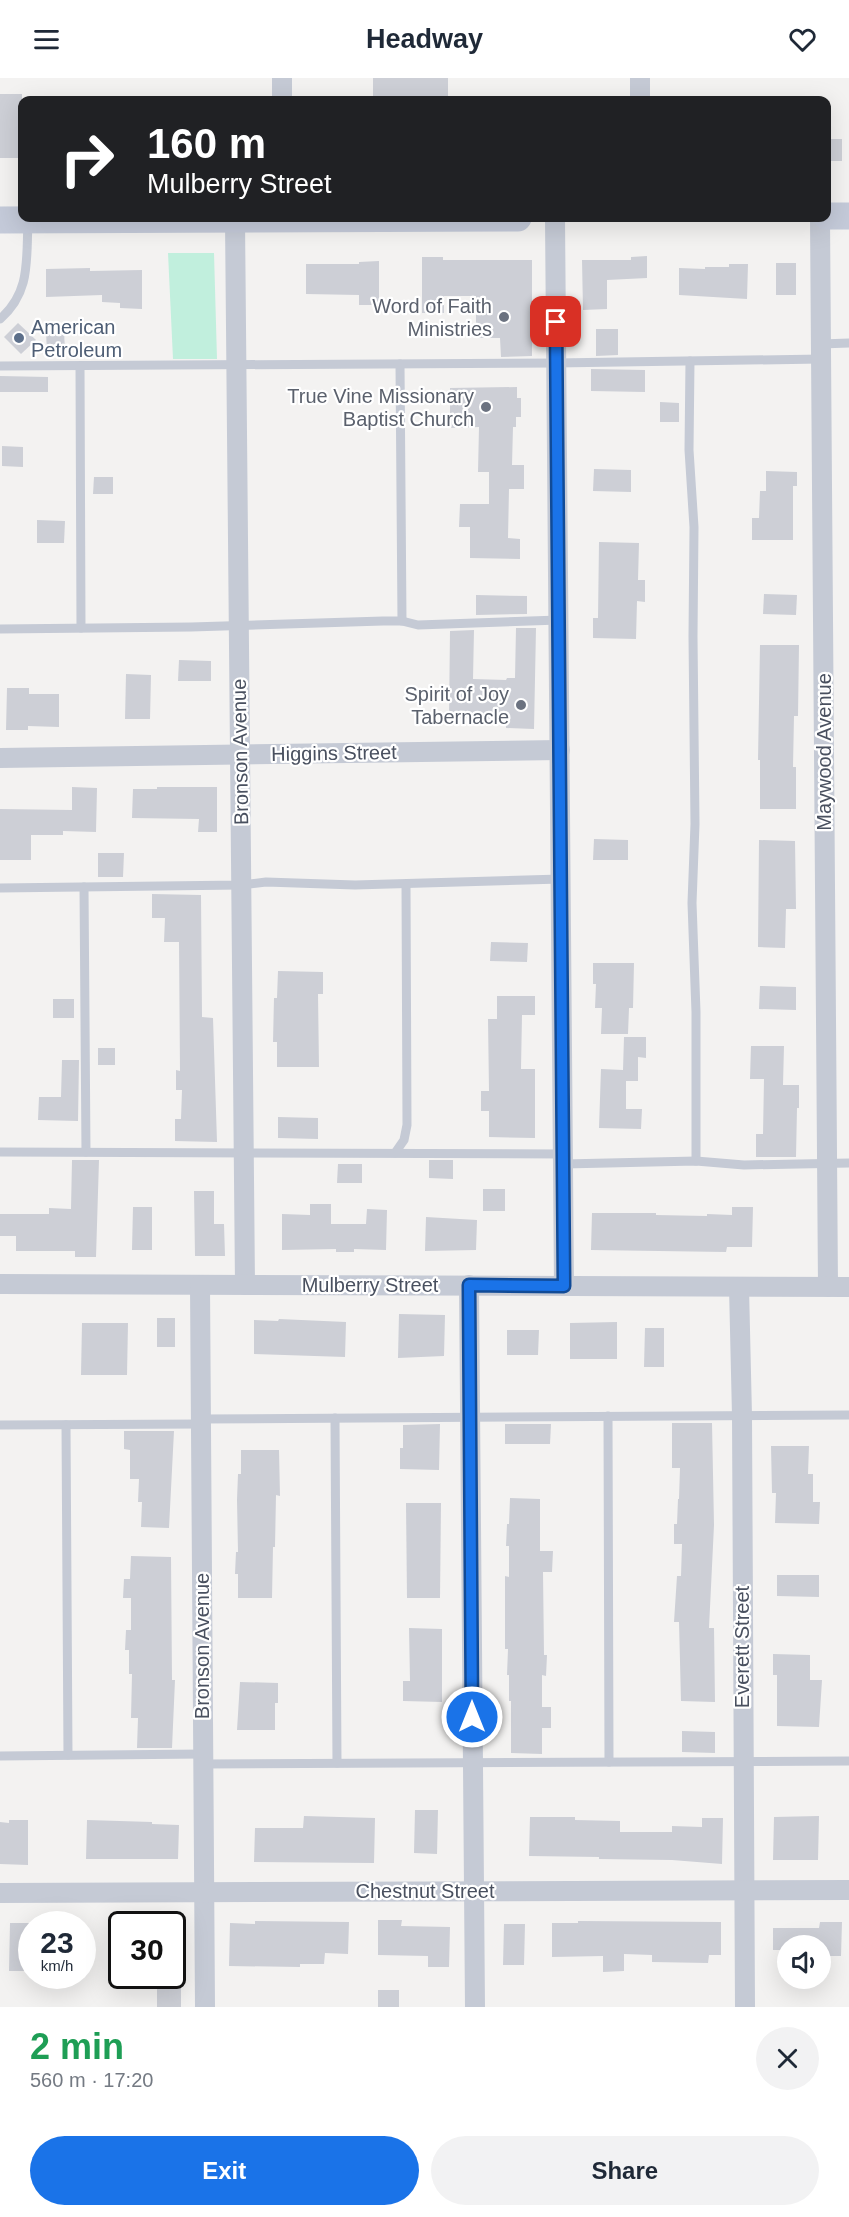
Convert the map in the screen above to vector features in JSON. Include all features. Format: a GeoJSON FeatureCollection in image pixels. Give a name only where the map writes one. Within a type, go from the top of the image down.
{"type":"FeatureCollection","features":[{"type":"Feature","properties":{"kind":"street"},"geometry":{"type":"LineString","coordinates":[[282,78],[282,96]]}},
{"type":"Feature","properties":{"kind":"street"},"geometry":{"type":"LineString","coordinates":[[640,78],[640,96]]}},
{"type":"Feature","properties":{"kind":"street"},"geometry":{"type":"LineString","coordinates":[[831,216],[849,216]]}},
{"type":"Feature","properties":{"kind":"street"},"geometry":{"type":"LineString","coordinates":[[0,220],[18,220]]}},
{"type":"Feature","properties":{"kind":"street","name":"Bronson Avenue"},"geometry":{"type":"LineString","coordinates":[[235,222],[245,1284]]}},
{"type":"Feature","properties":{"kind":"street"},"geometry":{"type":"LineString","coordinates":[[555,222],[564,1286]]}},
{"type":"Feature","properties":{"kind":"street","name":"Maywood Avenue"},"geometry":{"type":"LineString","coordinates":[[820,222],[828,1287]]}},
{"type":"Feature","properties":{"kind":"street","name":"Higgins Street"},"geometry":{"type":"LineString","coordinates":[[0,758],[560,750]]}},
{"type":"Feature","properties":{"kind":"street","name":"Mulberry Street"},"geometry":{"type":"LineString","coordinates":[[0,1284],[849,1287]]}},
{"type":"Feature","properties":{"kind":"street","name":"Bronson Avenue"},"geometry":{"type":"LineString","coordinates":[[200,1285],[205,2007]]}},
{"type":"Feature","properties":{"kind":"street"},"geometry":{"type":"LineString","coordinates":[[469,1285],[475,2007]]}},
{"type":"Feature","properties":{"kind":"street","name":"Everett Street"},"geometry":{"type":"LineString","coordinates":[[739,1287],[742,1416],[745,2007]]}},
{"type":"Feature","properties":{"kind":"street","name":"Chestnut Street"},"geometry":{"type":"LineString","coordinates":[[0,1893],[849,1890]]}},
{"type":"Feature","properties":{"kind":"lane"},"geometry":{"type":"LineString","coordinates":[[0,319],[11,310],[24,284],[28,222]]}},
{"type":"Feature","properties":{"kind":"lane"},"geometry":{"type":"LineString","coordinates":[[0,366],[690,362],[821,352],[849,343]]}},
{"type":"Feature","properties":{"kind":"lane"},"geometry":{"type":"LineString","coordinates":[[690,362],[689,450],[694,527],[695,825],[692,903],[696,1012],[696,1161]]}},
{"type":"Feature","properties":{"kind":"lane"},"geometry":{"type":"LineString","coordinates":[[400,364],[402,621]]}},
{"type":"Feature","properties":{"kind":"lane"},"geometry":{"type":"LineString","coordinates":[[80,366],[81,628]]}},
{"type":"Feature","properties":{"kind":"lane"},"geometry":{"type":"LineString","coordinates":[[0,629],[402,621],[418,625],[559,621]]}},
{"type":"Feature","properties":{"kind":"lane"},"geometry":{"type":"LineString","coordinates":[[0,888],[241,885],[266,882],[355,885],[561,879]]}},
{"type":"Feature","properties":{"kind":"lane"},"geometry":{"type":"LineString","coordinates":[[395,1153],[404,1140],[407,1125],[406,884]]}},
{"type":"Feature","properties":{"kind":"lane"},"geometry":{"type":"LineString","coordinates":[[84,887],[86,1152]]}},
{"type":"Feature","properties":{"kind":"lane"},"geometry":{"type":"LineString","coordinates":[[0,1152],[395,1153],[696,1161],[744,1165],[849,1163]]}},
{"type":"Feature","properties":{"kind":"lane"},"geometry":{"type":"LineString","coordinates":[[0,1425],[470,1416],[849,1415]]}},
{"type":"Feature","properties":{"kind":"lane"},"geometry":{"type":"LineString","coordinates":[[608,1416],[609,1762]]}},
{"type":"Feature","properties":{"kind":"lane"},"geometry":{"type":"LineString","coordinates":[[335,1418],[337,1763]]}},
{"type":"Feature","properties":{"kind":"lane"},"geometry":{"type":"LineString","coordinates":[[66,1425],[68,1755]]}},
{"type":"Feature","properties":{"kind":"lane"},"geometry":{"type":"LineString","coordinates":[[0,1756],[68,1755],[337,1763],[849,1761]]}},
{"type":"Feature","properties":{"kind":"green space"},"geometry":{"type":"Polygon","coordinates":[[[168,253],[214,253],[217,359],[173,359],[168,253]]]}},
{"type":"Feature","properties":{"kind":"building"},"geometry":{"type":"Polygon","coordinates":[[[373,78],[448,78],[448,96],[373,96],[373,78]]]}},
{"type":"Feature","properties":{"kind":"building"},"geometry":{"type":"Polygon","coordinates":[[[0,94],[22,94],[18,96],[18,158],[0,158],[0,94]]]}},
{"type":"Feature","properties":{"kind":"building"},"geometry":{"type":"Polygon","coordinates":[[[831,139],[842,139],[842,161],[831,161],[831,139]]]}},
{"type":"Feature","properties":{"kind":"building"},"geometry":{"type":"Polygon","coordinates":[[[647,256],[647,278],[607,280],[607,309],[583,310],[582,260],[631,260],[631,257],[647,256]]]}},
{"type":"Feature","properties":{"kind":"building","name":"Word of Faith Ministries"},"geometry":{"type":"Polygon","coordinates":[[[422,257],[443,257],[443,260],[532,260],[532,356],[501,357],[500,338],[476,338],[476,296],[444,296],[444,313],[422,313],[422,257]]]}},
{"type":"Feature","properties":{"kind":"building"},"geometry":{"type":"Polygon","coordinates":[[[379,261],[379,305],[359,305],[359,295],[306,294],[306,264],[359,264],[359,262],[379,261]]]}},
{"type":"Feature","properties":{"kind":"building"},"geometry":{"type":"Polygon","coordinates":[[[776,263],[796,263],[796,295],[776,295],[776,263]]]}},
{"type":"Feature","properties":{"kind":"building"},"geometry":{"type":"Polygon","coordinates":[[[729,264],[748,264],[747,299],[679,295],[679,268],[705,269],[705,267],[729,267],[729,264]]]}},
{"type":"Feature","properties":{"kind":"building"},"geometry":{"type":"Polygon","coordinates":[[[90,268],[90,271],[142,270],[142,309],[120,308],[120,303],[102,302],[102,295],[46,297],[46,269],[90,268]]]}},
{"type":"Feature","properties":{"kind":"building"},"geometry":{"type":"Polygon","coordinates":[[[18,323],[36,340],[21,354],[4,337],[18,323]]]}},
{"type":"Feature","properties":{"kind":"building"},"geometry":{"type":"Polygon","coordinates":[[[596,329],[618,329],[618,355],[596,356],[596,329]]]}},
{"type":"Feature","properties":{"kind":"building"},"geometry":{"type":"Polygon","coordinates":[[[64,331],[65,351],[47,352],[46,332],[64,331]]]}},
{"type":"Feature","properties":{"kind":"building"},"geometry":{"type":"Polygon","coordinates":[[[591,369],[645,370],[645,392],[591,391],[591,369]]]}},
{"type":"Feature","properties":{"kind":"building"},"geometry":{"type":"Polygon","coordinates":[[[0,376],[48,377],[48,392],[0,392],[0,376]]]}},
{"type":"Feature","properties":{"kind":"building"},"geometry":{"type":"Polygon","coordinates":[[[517,387],[517,398],[521,398],[521,417],[516,417],[516,427],[513,427],[512,465],[524,465],[524,489],[509,489],[508,538],[520,539],[520,559],[470,558],[470,527],[459,527],[460,504],[489,504],[489,472],[478,472],[479,427],[450,428],[450,388],[517,387]]]}},
{"type":"Feature","properties":{"kind":"building"},"geometry":{"type":"Polygon","coordinates":[[[660,402],[679,403],[679,422],[660,422],[660,402]]]}},
{"type":"Feature","properties":{"kind":"building"},"geometry":{"type":"Polygon","coordinates":[[[2,446],[23,447],[23,467],[2,466],[2,446]]]}},
{"type":"Feature","properties":{"kind":"building"},"geometry":{"type":"Polygon","coordinates":[[[594,469],[631,470],[631,492],[593,491],[594,469]]]}},
{"type":"Feature","properties":{"kind":"building"},"geometry":{"type":"Polygon","coordinates":[[[766,471],[797,472],[797,486],[793,486],[793,540],[752,540],[752,518],[759,518],[760,491],[766,491],[766,471]]]}},
{"type":"Feature","properties":{"kind":"building"},"geometry":{"type":"Polygon","coordinates":[[[94,477],[113,477],[113,494],[93,494],[94,477]]]}},
{"type":"Feature","properties":{"kind":"building"},"geometry":{"type":"Polygon","coordinates":[[[37,520],[65,521],[64,543],[37,543],[37,520]]]}},
{"type":"Feature","properties":{"kind":"building"},"geometry":{"type":"Polygon","coordinates":[[[599,542],[639,543],[638,580],[645,580],[645,602],[637,601],[636,639],[593,638],[593,618],[598,618],[599,542]]]}},
{"type":"Feature","properties":{"kind":"building"},"geometry":{"type":"Polygon","coordinates":[[[764,594],[797,595],[796,615],[763,614],[764,594]]]}},
{"type":"Feature","properties":{"kind":"building"},"geometry":{"type":"Polygon","coordinates":[[[476,595],[527,596],[527,614],[476,615],[476,595]]]}},
{"type":"Feature","properties":{"kind":"building"},"geometry":{"type":"Polygon","coordinates":[[[516,628],[536,628],[534,729],[506,728],[506,719],[449,718],[450,631],[474,630],[473,679],[506,680],[515,678],[516,628]]]}},
{"type":"Feature","properties":{"kind":"building"},"geometry":{"type":"Polygon","coordinates":[[[760,645],[799,645],[798,716],[794,716],[793,767],[796,767],[796,809],[760,809],[760,760],[758,760],[760,645]]]}},
{"type":"Feature","properties":{"kind":"building"},"geometry":{"type":"Polygon","coordinates":[[[179,660],[211,661],[211,681],[178,681],[179,660]]]}},
{"type":"Feature","properties":{"kind":"building"},"geometry":{"type":"Polygon","coordinates":[[[126,674],[151,675],[150,719],[125,719],[126,674]]]}},
{"type":"Feature","properties":{"kind":"building"},"geometry":{"type":"Polygon","coordinates":[[[7,688],[29,688],[29,694],[59,694],[59,727],[28,726],[28,730],[6,730],[7,688]]]}},
{"type":"Feature","properties":{"kind":"building"},"geometry":{"type":"Polygon","coordinates":[[[72,787],[97,788],[96,832],[63,831],[63,835],[31,835],[31,860],[0,860],[0,809],[72,810],[72,787]]]}},
{"type":"Feature","properties":{"kind":"building"},"geometry":{"type":"Polygon","coordinates":[[[157,787],[217,787],[217,832],[198,832],[199,819],[132,818],[133,789],[157,789],[157,787]]]}},
{"type":"Feature","properties":{"kind":"building"},"geometry":{"type":"Polygon","coordinates":[[[594,839],[628,840],[628,860],[593,860],[594,839]]]}},
{"type":"Feature","properties":{"kind":"building"},"geometry":{"type":"Polygon","coordinates":[[[759,840],[795,841],[796,909],[786,909],[785,948],[758,947],[759,840]]]}},
{"type":"Feature","properties":{"kind":"building"},"geometry":{"type":"Polygon","coordinates":[[[98,853],[124,853],[123,877],[98,877],[98,853]]]}},
{"type":"Feature","properties":{"kind":"building"},"geometry":{"type":"Polygon","coordinates":[[[152,894],[201,895],[202,1017],[213,1018],[217,1142],[175,1141],[175,1119],[181,1119],[182,1090],[176,1090],[176,1070],[180,1071],[179,942],[164,942],[165,918],[152,918],[152,894]]]}},
{"type":"Feature","properties":{"kind":"building"},"geometry":{"type":"Polygon","coordinates":[[[491,942],[528,943],[527,962],[490,961],[491,942]]]}},
{"type":"Feature","properties":{"kind":"building"},"geometry":{"type":"Polygon","coordinates":[[[593,963],[634,963],[633,1008],[629,1008],[628,1034],[601,1034],[602,1008],[595,1008],[596,984],[593,984],[593,963]]]}},
{"type":"Feature","properties":{"kind":"building"},"geometry":{"type":"Polygon","coordinates":[[[278,971],[323,972],[323,994],[318,994],[319,1067],[277,1067],[277,1042],[273,1042],[274,998],[277,998],[278,971]]]}},
{"type":"Feature","properties":{"kind":"building"},"geometry":{"type":"Polygon","coordinates":[[[760,986],[796,987],[796,1010],[759,1009],[760,986]]]}},
{"type":"Feature","properties":{"kind":"building"},"geometry":{"type":"Polygon","coordinates":[[[497,996],[535,996],[535,1015],[522,1015],[521,1069],[535,1069],[535,1138],[489,1137],[489,1111],[481,1111],[481,1091],[489,1091],[488,1019],[497,1019],[497,996]]]}},
{"type":"Feature","properties":{"kind":"building"},"geometry":{"type":"Polygon","coordinates":[[[53,999],[74,999],[74,1018],[53,1018],[53,999]]]}},
{"type":"Feature","properties":{"kind":"building"},"geometry":{"type":"Polygon","coordinates":[[[624,1037],[646,1037],[646,1058],[638,1057],[638,1081],[626,1081],[626,1109],[642,1109],[641,1129],[599,1128],[601,1069],[623,1070],[624,1037]]]}},
{"type":"Feature","properties":{"kind":"building"},"geometry":{"type":"Polygon","coordinates":[[[751,1046],[784,1046],[783,1085],[799,1085],[796,1157],[756,1157],[756,1134],[763,1134],[764,1079],[750,1079],[751,1046]]]}},
{"type":"Feature","properties":{"kind":"building"},"geometry":{"type":"Polygon","coordinates":[[[98,1048],[115,1048],[115,1065],[98,1065],[98,1048]]]}},
{"type":"Feature","properties":{"kind":"building"},"geometry":{"type":"Polygon","coordinates":[[[62,1060],[79,1060],[78,1121],[38,1120],[39,1097],[61,1097],[62,1060]]]}},
{"type":"Feature","properties":{"kind":"building"},"geometry":{"type":"Polygon","coordinates":[[[278,1117],[318,1118],[318,1139],[278,1138],[278,1117]]]}},
{"type":"Feature","properties":{"kind":"building"},"geometry":{"type":"Polygon","coordinates":[[[72,1160],[99,1160],[96,1257],[75,1257],[75,1251],[16,1251],[16,1236],[0,1236],[0,1214],[49,1214],[49,1208],[71,1209],[72,1160]]]}},
{"type":"Feature","properties":{"kind":"building"},"geometry":{"type":"Polygon","coordinates":[[[429,1160],[453,1160],[453,1179],[429,1178],[429,1160]]]}},
{"type":"Feature","properties":{"kind":"building"},"geometry":{"type":"Polygon","coordinates":[[[338,1164],[362,1164],[362,1183],[337,1183],[338,1164]]]}},
{"type":"Feature","properties":{"kind":"building"},"geometry":{"type":"Polygon","coordinates":[[[483,1189],[505,1189],[505,1211],[483,1211],[483,1189]]]}},
{"type":"Feature","properties":{"kind":"building"},"geometry":{"type":"Polygon","coordinates":[[[194,1191],[214,1191],[214,1224],[224,1224],[225,1256],[195,1256],[194,1191]]]}},
{"type":"Feature","properties":{"kind":"building"},"geometry":{"type":"Polygon","coordinates":[[[310,1204],[331,1204],[331,1224],[366,1224],[367,1209],[387,1210],[386,1250],[354,1249],[354,1252],[336,1252],[336,1249],[282,1250],[282,1214],[310,1215],[310,1204]]]}},
{"type":"Feature","properties":{"kind":"building"},"geometry":{"type":"Polygon","coordinates":[[[133,1207],[152,1207],[152,1250],[132,1250],[133,1207]]]}},
{"type":"Feature","properties":{"kind":"building"},"geometry":{"type":"Polygon","coordinates":[[[732,1207],[753,1207],[752,1247],[727,1247],[726,1252],[591,1250],[592,1213],[732,1215],[732,1207]]]}},
{"type":"Feature","properties":{"kind":"building"},"geometry":{"type":"Polygon","coordinates":[[[426,1217],[477,1220],[476,1250],[425,1251],[426,1217]]]}},
{"type":"Feature","properties":{"kind":"building"},"geometry":{"type":"Polygon","coordinates":[[[399,1314],[445,1315],[444,1356],[398,1358],[399,1314]]]}},
{"type":"Feature","properties":{"kind":"building"},"geometry":{"type":"Polygon","coordinates":[[[157,1318],[175,1318],[175,1347],[157,1347],[157,1318]]]}},
{"type":"Feature","properties":{"kind":"building"},"geometry":{"type":"Polygon","coordinates":[[[279,1319],[346,1322],[345,1357],[254,1354],[254,1320],[278,1321],[279,1319]]]}},
{"type":"Feature","properties":{"kind":"building"},"geometry":{"type":"Polygon","coordinates":[[[617,1322],[617,1359],[570,1359],[570,1323],[617,1322]]]}},
{"type":"Feature","properties":{"kind":"building"},"geometry":{"type":"Polygon","coordinates":[[[82,1323],[128,1323],[127,1375],[81,1375],[82,1323]]]}},
{"type":"Feature","properties":{"kind":"building"},"geometry":{"type":"Polygon","coordinates":[[[645,1328],[664,1328],[664,1367],[644,1367],[645,1328]]]}},
{"type":"Feature","properties":{"kind":"building"},"geometry":{"type":"Polygon","coordinates":[[[507,1330],[539,1330],[538,1355],[507,1355],[507,1330]]]}},
{"type":"Feature","properties":{"kind":"building"},"geometry":{"type":"Polygon","coordinates":[[[672,1423],[712,1423],[714,1525],[709,1628],[714,1628],[715,1702],[681,1701],[679,1622],[674,1622],[677,1576],[681,1576],[682,1544],[674,1544],[680,1468],[672,1468],[672,1423]]]}},
{"type":"Feature","properties":{"kind":"building"},"geometry":{"type":"Polygon","coordinates":[[[440,1424],[439,1470],[400,1469],[403,1425],[440,1424]]]}},
{"type":"Feature","properties":{"kind":"building"},"geometry":{"type":"Polygon","coordinates":[[[505,1424],[551,1424],[550,1444],[505,1444],[505,1424]]]}},
{"type":"Feature","properties":{"kind":"building"},"geometry":{"type":"Polygon","coordinates":[[[124,1431],[174,1431],[169,1528],[141,1527],[142,1502],[138,1502],[139,1479],[130,1479],[130,1450],[124,1449],[124,1431]]]}},
{"type":"Feature","properties":{"kind":"building"},"geometry":{"type":"Polygon","coordinates":[[[771,1446],[809,1446],[808,1474],[813,1474],[813,1502],[820,1502],[819,1524],[775,1523],[776,1493],[772,1493],[771,1446]]]}},
{"type":"Feature","properties":{"kind":"building"},"geometry":{"type":"Polygon","coordinates":[[[241,1450],[279,1450],[280,1496],[276,1495],[272,1598],[238,1598],[238,1574],[235,1574],[236,1552],[238,1552],[237,1500],[238,1474],[241,1474],[241,1450]]]}},
{"type":"Feature","properties":{"kind":"building"},"geometry":{"type":"Polygon","coordinates":[[[510,1498],[540,1499],[540,1551],[553,1551],[552,1572],[543,1572],[544,1655],[547,1655],[546,1676],[542,1675],[542,1707],[551,1707],[551,1728],[542,1728],[542,1754],[511,1753],[508,1649],[505,1649],[505,1576],[509,1577],[509,1546],[506,1546],[510,1498]]]}},
{"type":"Feature","properties":{"kind":"building"},"geometry":{"type":"Polygon","coordinates":[[[406,1503],[441,1503],[440,1598],[407,1598],[406,1503]]]}},
{"type":"Feature","properties":{"kind":"building"},"geometry":{"type":"Polygon","coordinates":[[[131,1556],[171,1557],[172,1680],[175,1680],[172,1748],[137,1748],[138,1718],[131,1718],[132,1674],[129,1674],[129,1650],[125,1650],[126,1630],[131,1630],[131,1598],[123,1598],[124,1579],[130,1579],[131,1556]]]}},
{"type":"Feature","properties":{"kind":"building"},"geometry":{"type":"Polygon","coordinates":[[[777,1575],[819,1575],[819,1597],[777,1596],[777,1575]]]}},
{"type":"Feature","properties":{"kind":"building"},"geometry":{"type":"Polygon","coordinates":[[[409,1628],[442,1629],[442,1702],[403,1701],[403,1681],[410,1681],[409,1628]]]}},
{"type":"Feature","properties":{"kind":"building"},"geometry":{"type":"Polygon","coordinates":[[[773,1654],[810,1655],[810,1680],[822,1680],[819,1727],[777,1726],[777,1675],[773,1675],[773,1654]]]}},
{"type":"Feature","properties":{"kind":"building"},"geometry":{"type":"Polygon","coordinates":[[[240,1682],[278,1683],[275,1730],[237,1730],[240,1682]]]}},
{"type":"Feature","properties":{"kind":"building"},"geometry":{"type":"Polygon","coordinates":[[[682,1731],[715,1732],[715,1753],[682,1752],[682,1731]]]}},
{"type":"Feature","properties":{"kind":"building"},"geometry":{"type":"Polygon","coordinates":[[[415,1810],[438,1810],[437,1854],[414,1853],[415,1810]]]}},
{"type":"Feature","properties":{"kind":"building"},"geometry":{"type":"Polygon","coordinates":[[[304,1816],[375,1818],[374,1863],[254,1862],[255,1828],[303,1828],[304,1816]]]}},
{"type":"Feature","properties":{"kind":"building"},"geometry":{"type":"Polygon","coordinates":[[[819,1816],[818,1860],[773,1860],[774,1817],[819,1816]]]}},
{"type":"Feature","properties":{"kind":"building"},"geometry":{"type":"Polygon","coordinates":[[[530,1817],[575,1817],[575,1820],[620,1821],[620,1832],[672,1832],[672,1826],[702,1827],[702,1818],[723,1818],[722,1864],[672,1860],[529,1856],[530,1817]]]}},
{"type":"Feature","properties":{"kind":"building"},"geometry":{"type":"Polygon","coordinates":[[[9,1820],[28,1820],[28,1865],[0,1864],[0,1822],[9,1823],[9,1820]]]}},
{"type":"Feature","properties":{"kind":"building"},"geometry":{"type":"Polygon","coordinates":[[[87,1820],[179,1825],[178,1859],[86,1859],[87,1820]]]}},
{"type":"Feature","properties":{"kind":"building"},"geometry":{"type":"Polygon","coordinates":[[[378,1920],[402,1920],[401,1926],[450,1927],[449,1967],[428,1967],[428,1956],[378,1955],[378,1920]]]}},
{"type":"Feature","properties":{"kind":"building"},"geometry":{"type":"Polygon","coordinates":[[[255,1921],[349,1922],[348,1954],[325,1953],[324,1964],[300,1964],[300,1967],[229,1966],[230,1923],[255,1924],[255,1921]]]}},
{"type":"Feature","properties":{"kind":"building"},"geometry":{"type":"Polygon","coordinates":[[[578,1921],[721,1922],[721,1955],[709,1955],[708,1963],[652,1962],[652,1955],[624,1954],[624,1971],[603,1972],[603,1956],[552,1957],[552,1923],[578,1923],[578,1921]]]}},
{"type":"Feature","properties":{"kind":"building"},"geometry":{"type":"Polygon","coordinates":[[[820,1922],[842,1922],[841,1956],[831,1956],[831,1935],[777,1935],[777,1950],[773,1950],[773,1928],[819,1928],[820,1922]]]}},
{"type":"Feature","properties":{"kind":"building"},"geometry":{"type":"Polygon","coordinates":[[[10,1923],[18,1923],[18,1971],[9,1971],[10,1923]]]}},
{"type":"Feature","properties":{"kind":"building"},"geometry":{"type":"Polygon","coordinates":[[[504,1924],[525,1924],[524,1965],[503,1965],[504,1924]]]}},
{"type":"Feature","properties":{"kind":"building"},"geometry":{"type":"Polygon","coordinates":[[[157,1989],[181,1989],[181,2007],[157,2007],[157,1989]]]}},
{"type":"Feature","properties":{"kind":"building"},"geometry":{"type":"Polygon","coordinates":[[[378,1990],[399,1990],[399,2007],[378,2007],[378,1990]]]}},
{"type":"Feature","properties":{"kind":"place","name":"Word of Faith Ministries"},"geometry":{"type":"Point","coordinates":[504,317]}},
{"type":"Feature","properties":{"kind":"place","name":"American Petroleum"},"geometry":{"type":"Point","coordinates":[19,338]}},
{"type":"Feature","properties":{"kind":"place","name":"True Vine Missionary Baptist Church"},"geometry":{"type":"Point","coordinates":[486,407]}},
{"type":"Feature","properties":{"kind":"place","name":"Spirit of Joy Tabernacle"},"geometry":{"type":"Point","coordinates":[521,705]}},
{"type":"Feature","properties":{"kind":"route"},"geometry":{"type":"LineString","coordinates":[[472,1717],[469,1285],[564,1286],[556,322]]}}]}
